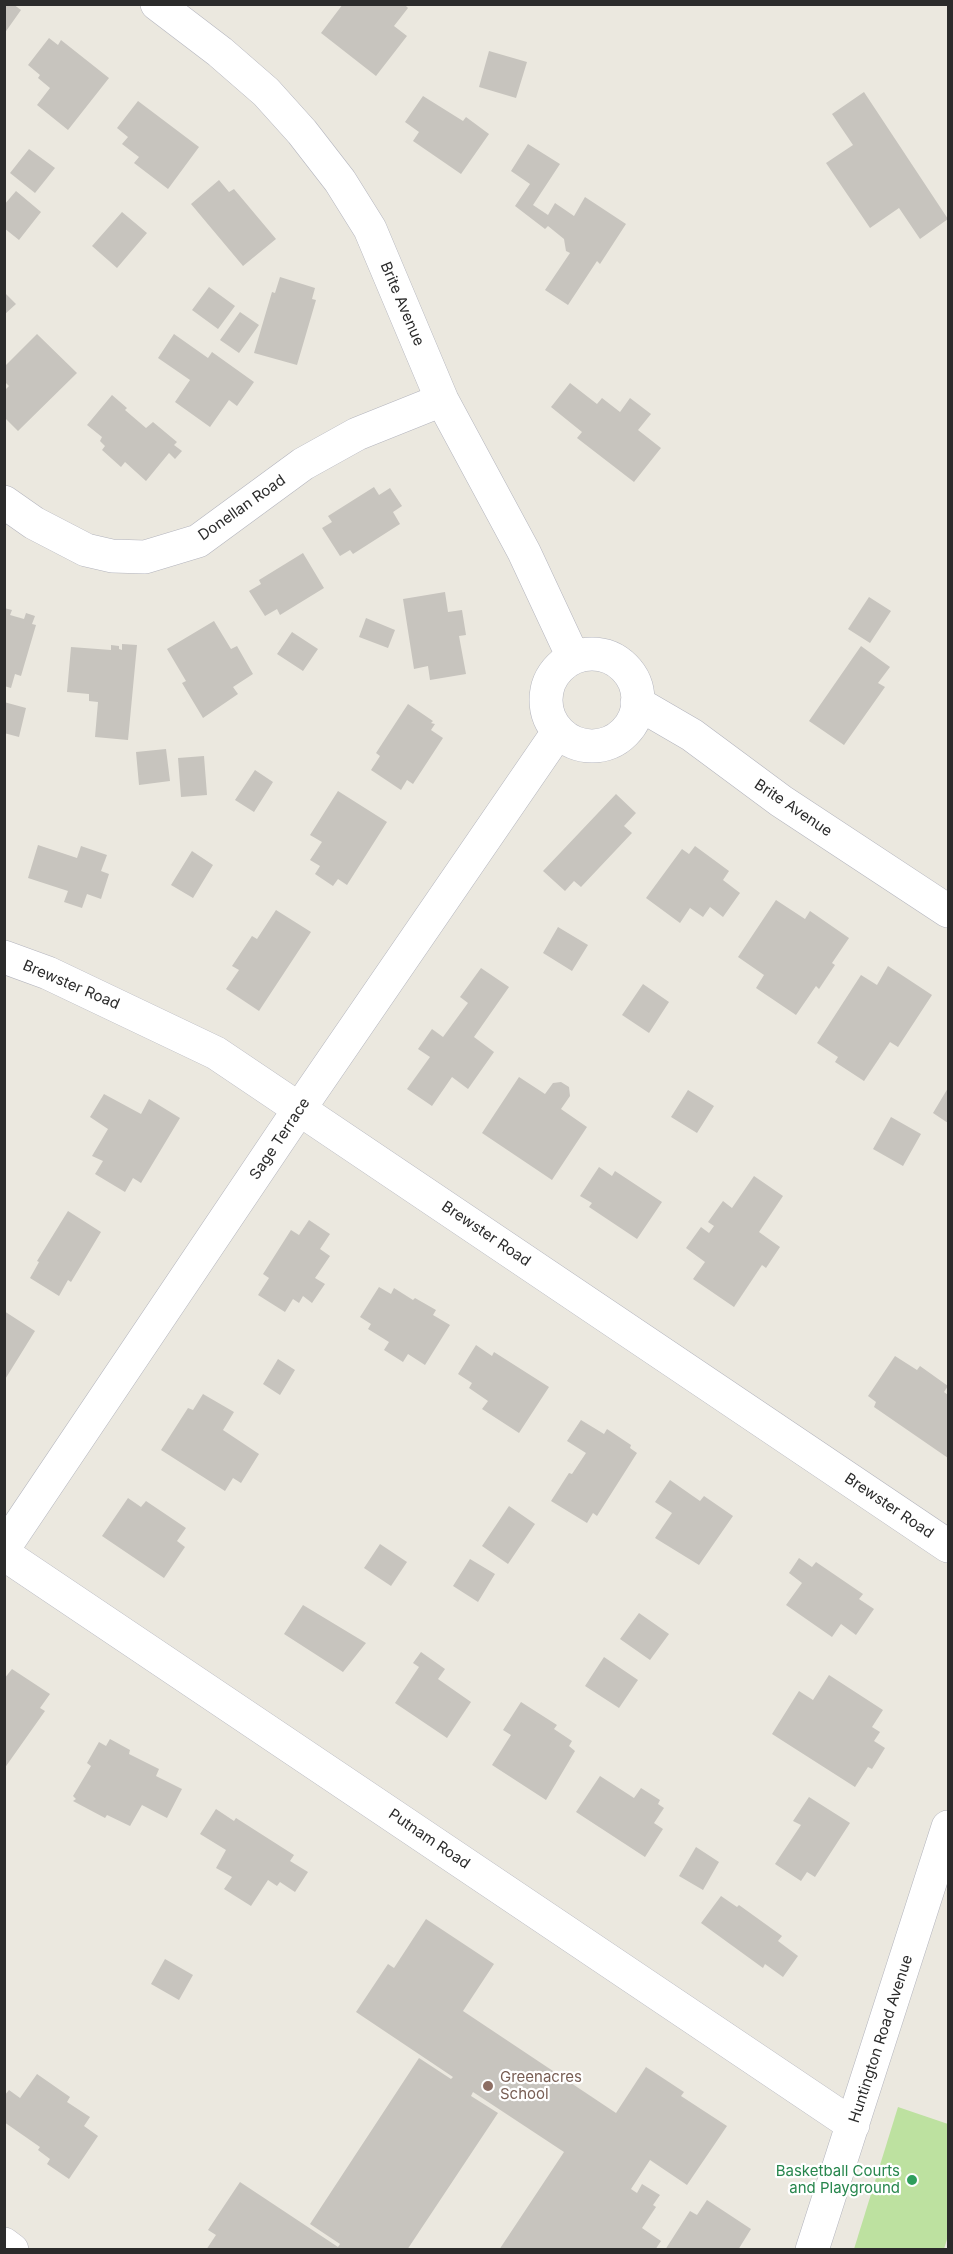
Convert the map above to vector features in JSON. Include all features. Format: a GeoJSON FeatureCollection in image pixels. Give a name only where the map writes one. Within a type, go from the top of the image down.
{"type":"FeatureCollection","features":[{"type":"Feature","properties":{"kind":"street","name":"Brite Avenue"},"geometry":{"type":"LineString","coordinates":[[157,4],[220,52],[266,92],[302,132],[340,181],[370,229],[442,400],[524,552],[573,657]]}},
{"type":"Feature","properties":{"kind":"street","name":"Donellan Road"},"geometry":{"type":"LineString","coordinates":[[4,502],[34,523],[86,550],[112,556],[145,557],[198,541],[303,464],[357,434],[442,400]]}},
{"type":"Feature","properties":{"kind":"street"},"geometry":{"type":"LineString","coordinates":[[593,654],[610,657],[627,670],[632,677],[638,703],[633,720],[618,738],[598,745],[582,745],[558,732],[552,723],[546,707],[547,688],[560,666],[573,657],[593,654]]}},
{"type":"Feature","properties":{"kind":"street","name":"Brite Avenue"},"geometry":{"type":"LineString","coordinates":[[638,703],[692,735],[781,801],[948,912]]}},
{"type":"Feature","properties":{"kind":"street","name":"Sage Terrace"},"geometry":{"type":"LineString","coordinates":[[4,1548],[300,1108],[558,732]]}},
{"type":"Feature","properties":{"kind":"street","name":"Brewster Road"},"geometry":{"type":"LineString","coordinates":[[4,957],[48,973],[216,1053],[948,1546]]}},
{"type":"Feature","properties":{"kind":"street","name":"Putnam Road"},"geometry":{"type":"LineString","coordinates":[[4,1554],[853,2125]]}},
{"type":"Feature","properties":{"kind":"street","name":"Huntington Road Avenue"},"geometry":{"type":"LineString","coordinates":[[812,2250],[948,1827]]}},
{"type":"Feature","properties":{"kind":"street"},"geometry":{"type":"LineString","coordinates":[[4,2244],[12,2250]]}},
{"type":"Feature","properties":{"kind":"green space","name":"Basketball Courts and Playground"},"geometry":{"type":"Polygon","coordinates":[[[898,2107],[948,2124],[948,2236],[944,2249],[854,2249],[898,2107]]]}},
{"type":"Feature","properties":{"kind":"building"},"geometry":{"type":"Polygon","coordinates":[[[4,4],[13,4],[21,10],[4,34],[4,4]]]}},
{"type":"Feature","properties":{"kind":"building"},"geometry":{"type":"Polygon","coordinates":[[[343,4],[404,4],[408,8],[394,26],[407,36],[376,76],[321,33],[343,4]]]}},
{"type":"Feature","properties":{"kind":"building"},"geometry":{"type":"Polygon","coordinates":[[[49,38],[58,45],[61,40],[109,78],[68,130],[37,105],[50,88],[28,65],[49,38]]]}},
{"type":"Feature","properties":{"kind":"building"},"geometry":{"type":"Polygon","coordinates":[[[489,51],[527,62],[516,98],[479,87],[489,51]]]}},
{"type":"Feature","properties":{"kind":"building"},"geometry":{"type":"Polygon","coordinates":[[[864,92],[948,219],[920,239],[899,208],[870,228],[826,163],[853,145],[832,114],[864,92]]]}},
{"type":"Feature","properties":{"kind":"building"},"geometry":{"type":"Polygon","coordinates":[[[423,96],[463,121],[466,117],[489,134],[461,174],[413,141],[419,132],[405,122],[423,96]]]}},
{"type":"Feature","properties":{"kind":"building"},"geometry":{"type":"Polygon","coordinates":[[[138,101],[199,147],[168,189],[134,163],[139,157],[122,144],[128,137],[117,128],[138,101]]]}},
{"type":"Feature","properties":{"kind":"building"},"geometry":{"type":"Polygon","coordinates":[[[528,144],[560,164],[533,205],[548,215],[555,203],[574,216],[585,197],[626,224],[600,264],[597,261],[568,305],[545,290],[570,253],[566,251],[564,239],[548,226],[545,229],[515,206],[530,184],[511,171],[528,144]]]}},
{"type":"Feature","properties":{"kind":"building"},"geometry":{"type":"Polygon","coordinates":[[[29,149],[55,168],[35,193],[10,173],[29,149]]]}},
{"type":"Feature","properties":{"kind":"building"},"geometry":{"type":"Polygon","coordinates":[[[219,180],[229,192],[234,189],[276,239],[243,266],[191,204],[219,180]]]}},
{"type":"Feature","properties":{"kind":"building"},"geometry":{"type":"Polygon","coordinates":[[[16,191],[41,212],[19,240],[4,228],[4,205],[16,191]]]}},
{"type":"Feature","properties":{"kind":"building"},"geometry":{"type":"Polygon","coordinates":[[[122,212],[147,233],[117,268],[92,246],[122,212]]]}},
{"type":"Feature","properties":{"kind":"building"},"geometry":{"type":"Polygon","coordinates":[[[280,277],[315,288],[312,299],[316,300],[297,365],[254,353],[272,292],[275,293],[280,277]]]}},
{"type":"Feature","properties":{"kind":"building"},"geometry":{"type":"Polygon","coordinates":[[[209,287],[235,306],[218,329],[192,310],[209,287]]]}},
{"type":"Feature","properties":{"kind":"building"},"geometry":{"type":"Polygon","coordinates":[[[4,292],[16,304],[4,315],[4,292]]]}},
{"type":"Feature","properties":{"kind":"building"},"geometry":{"type":"Polygon","coordinates":[[[240,312],[259,325],[239,353],[220,340],[240,312]]]}},
{"type":"Feature","properties":{"kind":"building"},"geometry":{"type":"Polygon","coordinates":[[[37,334],[77,373],[18,431],[4,417],[4,391],[9,386],[4,381],[4,367],[37,334]]]}},
{"type":"Feature","properties":{"kind":"building"},"geometry":{"type":"Polygon","coordinates":[[[174,334],[208,358],[212,352],[254,382],[237,406],[229,400],[210,427],[175,402],[190,380],[158,358],[174,334]]]}},
{"type":"Feature","properties":{"kind":"building"},"geometry":{"type":"Polygon","coordinates":[[[570,383],[597,404],[602,398],[620,412],[630,398],[651,414],[638,430],[661,448],[634,482],[577,438],[582,432],[551,407],[570,383]]]}},
{"type":"Feature","properties":{"kind":"building"},"geometry":{"type":"Polygon","coordinates":[[[112,395],[146,428],[153,422],[177,442],[174,445],[182,451],[175,459],[169,453],[146,481],[125,462],[121,467],[102,450],[105,446],[100,441],[102,437],[87,425],[112,395]]]}},
{"type":"Feature","properties":{"kind":"building"},"geometry":{"type":"Polygon","coordinates":[[[374,487],[379,495],[390,488],[402,506],[393,512],[400,524],[353,554],[350,550],[340,556],[322,528],[332,522],[328,516],[374,487]]]}},
{"type":"Feature","properties":{"kind":"building"},"geometry":{"type":"Polygon","coordinates":[[[303,553],[324,588],[280,615],[277,609],[265,616],[249,591],[261,584],[259,580],[303,553]]]}},
{"type":"Feature","properties":{"kind":"building"},"geometry":{"type":"Polygon","coordinates":[[[445,592],[448,612],[462,610],[466,635],[459,636],[466,674],[430,680],[428,666],[414,669],[403,599],[445,592]]]}},
{"type":"Feature","properties":{"kind":"building"},"geometry":{"type":"Polygon","coordinates":[[[869,597],[891,611],[870,643],[848,629],[869,597]]]}},
{"type":"Feature","properties":{"kind":"building"},"geometry":{"type":"Polygon","coordinates":[[[4,608],[12,610],[10,615],[24,619],[26,613],[35,616],[32,624],[36,625],[21,676],[15,674],[11,688],[4,686],[4,608]]]}},
{"type":"Feature","properties":{"kind":"building"},"geometry":{"type":"Polygon","coordinates":[[[366,618],[395,630],[388,648],[359,637],[366,618]]]}},
{"type":"Feature","properties":{"kind":"building"},"geometry":{"type":"Polygon","coordinates":[[[214,621],[231,649],[237,646],[253,674],[233,687],[238,694],[203,718],[182,683],[186,681],[167,649],[214,621]]]}},
{"type":"Feature","properties":{"kind":"building"},"geometry":{"type":"Polygon","coordinates":[[[292,632],[318,649],[303,671],[277,654],[292,632]]]}},
{"type":"Feature","properties":{"kind":"building"},"geometry":{"type":"Polygon","coordinates":[[[122,644],[137,645],[128,740],[95,737],[98,702],[89,701],[89,694],[67,692],[71,647],[111,650],[111,645],[119,646],[122,650],[122,644]]]}},
{"type":"Feature","properties":{"kind":"building"},"geometry":{"type":"Polygon","coordinates":[[[861,646],[890,667],[878,683],[885,687],[844,745],[809,721],[861,646]]]}},
{"type":"Feature","properties":{"kind":"building"},"geometry":{"type":"Polygon","coordinates":[[[4,702],[26,708],[19,737],[4,733],[4,702]]]}},
{"type":"Feature","properties":{"kind":"building"},"geometry":{"type":"Polygon","coordinates":[[[408,704],[433,721],[431,723],[435,724],[431,730],[443,738],[413,784],[407,780],[401,790],[371,770],[380,756],[376,753],[408,704]]]}},
{"type":"Feature","properties":{"kind":"building"},"geometry":{"type":"Polygon","coordinates":[[[166,749],[170,781],[139,785],[136,752],[166,749]]]}},
{"type":"Feature","properties":{"kind":"building"},"geometry":{"type":"Polygon","coordinates":[[[204,756],[207,795],[181,797],[178,758],[204,756]]]}},
{"type":"Feature","properties":{"kind":"building"},"geometry":{"type":"Polygon","coordinates":[[[255,770],[273,782],[254,812],[235,800],[255,770]]]}},
{"type":"Feature","properties":{"kind":"building"},"geometry":{"type":"Polygon","coordinates":[[[338,791],[387,822],[347,885],[338,879],[333,886],[315,874],[320,866],[310,860],[322,842],[310,835],[338,791]]]}},
{"type":"Feature","properties":{"kind":"building"},"geometry":{"type":"Polygon","coordinates":[[[616,794],[636,813],[624,826],[632,833],[581,887],[574,881],[565,891],[543,871],[616,794]]]}},
{"type":"Feature","properties":{"kind":"building"},"geometry":{"type":"Polygon","coordinates":[[[38,845],[77,858],[81,846],[107,855],[101,871],[109,874],[101,899],[87,894],[82,908],[64,902],[68,891],[28,878],[38,845]]]}},
{"type":"Feature","properties":{"kind":"building"},"geometry":{"type":"Polygon","coordinates":[[[695,846],[729,871],[723,880],[740,893],[723,917],[710,907],[703,917],[690,908],[680,923],[646,898],[682,849],[689,854],[695,846]]]}},
{"type":"Feature","properties":{"kind":"building"},"geometry":{"type":"Polygon","coordinates":[[[192,851],[213,865],[193,898],[171,885],[192,851]]]}},
{"type":"Feature","properties":{"kind":"building"},"geometry":{"type":"Polygon","coordinates":[[[776,900],[805,919],[810,911],[849,938],[832,963],[835,965],[819,989],[816,986],[796,1015],[756,988],[764,975],[738,957],[776,900]]]}},
{"type":"Feature","properties":{"kind":"building"},"geometry":{"type":"Polygon","coordinates":[[[276,910],[311,932],[259,1011],[226,989],[239,970],[232,966],[252,936],[257,939],[276,910]]]}},
{"type":"Feature","properties":{"kind":"building"},"geometry":{"type":"Polygon","coordinates":[[[558,927],[588,945],[572,971],[543,953],[558,927]]]}},
{"type":"Feature","properties":{"kind":"building"},"geometry":{"type":"Polygon","coordinates":[[[888,966],[932,995],[898,1047],[890,1042],[864,1081],[835,1062],[838,1057],[817,1043],[861,975],[877,985],[888,966]]]}},
{"type":"Feature","properties":{"kind":"building"},"geometry":{"type":"Polygon","coordinates":[[[481,968],[509,987],[474,1037],[494,1052],[468,1089],[452,1077],[432,1106],[407,1089],[430,1057],[418,1049],[432,1029],[443,1037],[468,1003],[460,997],[481,968]]]}},
{"type":"Feature","properties":{"kind":"building"},"geometry":{"type":"Polygon","coordinates":[[[643,984],[669,1002],[649,1033],[622,1015],[643,984]]]}},
{"type":"Feature","properties":{"kind":"building"},"geometry":{"type":"Polygon","coordinates":[[[519,1077],[545,1094],[553,1083],[561,1082],[569,1087],[570,1096],[561,1109],[587,1127],[552,1180],[482,1133],[519,1077]]]}},
{"type":"Feature","properties":{"kind":"building"},"geometry":{"type":"Polygon","coordinates":[[[948,1088],[948,1123],[933,1113],[948,1088]]]}},
{"type":"Feature","properties":{"kind":"building"},"geometry":{"type":"Polygon","coordinates":[[[688,1090],[714,1106],[697,1133],[671,1117],[688,1090]]]}},
{"type":"Feature","properties":{"kind":"building"},"geometry":{"type":"Polygon","coordinates":[[[104,1094],[141,1114],[149,1099],[180,1118],[141,1183],[133,1178],[125,1192],[95,1174],[103,1161],[92,1156],[108,1129],[90,1117],[104,1094]]]}},
{"type":"Feature","properties":{"kind":"building"},"geometry":{"type":"Polygon","coordinates":[[[891,1117],[921,1134],[903,1166],[873,1149],[891,1117]]]}},
{"type":"Feature","properties":{"kind":"building"},"geometry":{"type":"Polygon","coordinates":[[[599,1167],[612,1176],[615,1171],[662,1202],[637,1239],[589,1207],[592,1203],[580,1196],[599,1167]]]}},
{"type":"Feature","properties":{"kind":"building"},"geometry":{"type":"Polygon","coordinates":[[[754,1176],[783,1196],[759,1232],[780,1247],[766,1268],[762,1265],[734,1307],[693,1279],[705,1262],[686,1248],[701,1227],[709,1233],[714,1226],[708,1222],[723,1201],[732,1208],[754,1176]]]}},
{"type":"Feature","properties":{"kind":"building"},"geometry":{"type":"Polygon","coordinates":[[[68,1211],[101,1232],[71,1282],[68,1280],[59,1296],[30,1278],[39,1262],[37,1261],[68,1211]]]}},
{"type":"Feature","properties":{"kind":"building"},"geometry":{"type":"Polygon","coordinates":[[[309,1220],[330,1234],[320,1249],[330,1256],[315,1278],[325,1284],[312,1303],[303,1296],[299,1303],[293,1299],[285,1312],[258,1295],[269,1278],[263,1274],[291,1230],[299,1235],[309,1220]]]}},
{"type":"Feature","properties":{"kind":"building"},"geometry":{"type":"Polygon","coordinates":[[[379,1287],[391,1294],[394,1288],[413,1300],[415,1298],[436,1310],[433,1315],[450,1325],[425,1365],[408,1354],[403,1362],[384,1350],[389,1342],[368,1329],[371,1324],[360,1317],[379,1287]]]}},
{"type":"Feature","properties":{"kind":"building"},"geometry":{"type":"Polygon","coordinates":[[[4,1311],[35,1331],[4,1381],[4,1311]]]}},
{"type":"Feature","properties":{"kind":"building"},"geometry":{"type":"Polygon","coordinates":[[[476,1345],[492,1356],[494,1352],[549,1387],[519,1433],[482,1409],[488,1401],[469,1388],[472,1383],[458,1374],[476,1345]]]}},
{"type":"Feature","properties":{"kind":"building"},"geometry":{"type":"Polygon","coordinates":[[[895,1356],[917,1370],[920,1366],[948,1386],[944,1392],[948,1395],[948,1458],[874,1407],[876,1402],[868,1396],[895,1356]]]}},
{"type":"Feature","properties":{"kind":"building"},"geometry":{"type":"Polygon","coordinates":[[[278,1359],[295,1370],[280,1395],[263,1384],[278,1359]]]}},
{"type":"Feature","properties":{"kind":"building"},"geometry":{"type":"Polygon","coordinates":[[[203,1394],[234,1412],[223,1430],[259,1454],[241,1483],[233,1478],[225,1491],[161,1450],[188,1408],[193,1410],[203,1394]]]}},
{"type":"Feature","properties":{"kind":"building"},"geometry":{"type":"Polygon","coordinates":[[[581,1420],[604,1434],[607,1429],[631,1445],[630,1448],[637,1453],[597,1516],[593,1513],[587,1523],[551,1501],[569,1473],[572,1474],[586,1453],[567,1441],[581,1420]]]}},
{"type":"Feature","properties":{"kind":"building"},"geometry":{"type":"Polygon","coordinates":[[[670,1480],[700,1501],[704,1496],[733,1516],[699,1565],[655,1538],[672,1513],[655,1502],[670,1480]]]}},
{"type":"Feature","properties":{"kind":"building"},"geometry":{"type":"Polygon","coordinates":[[[128,1498],[141,1507],[146,1501],[186,1528],[177,1541],[185,1547],[164,1578],[102,1536],[128,1498]]]}},
{"type":"Feature","properties":{"kind":"building"},"geometry":{"type":"Polygon","coordinates":[[[509,1506],[535,1524],[508,1564],[482,1546],[509,1506]]]}},
{"type":"Feature","properties":{"kind":"building"},"geometry":{"type":"Polygon","coordinates":[[[380,1544],[407,1562],[391,1586],[364,1568],[380,1544]]]}},
{"type":"Feature","properties":{"kind":"building"},"geometry":{"type":"Polygon","coordinates":[[[799,1558],[812,1567],[816,1562],[863,1594],[859,1599],[874,1609],[856,1635],[841,1624],[832,1637],[786,1605],[802,1583],[789,1573],[799,1558]]]}},
{"type":"Feature","properties":{"kind":"building"},"geometry":{"type":"Polygon","coordinates":[[[470,1559],[495,1574],[478,1602],[453,1586],[470,1559]]]}},
{"type":"Feature","properties":{"kind":"building"},"geometry":{"type":"Polygon","coordinates":[[[303,1605],[366,1643],[343,1672],[284,1634],[303,1605]]]}},
{"type":"Feature","properties":{"kind":"building"},"geometry":{"type":"Polygon","coordinates":[[[639,1613],[669,1634],[650,1660],[620,1639],[639,1613]]]}},
{"type":"Feature","properties":{"kind":"building"},"geometry":{"type":"Polygon","coordinates":[[[421,1652],[445,1669],[438,1679],[471,1702],[447,1738],[395,1703],[419,1667],[413,1663],[421,1652]]]}},
{"type":"Feature","properties":{"kind":"building"},"geometry":{"type":"Polygon","coordinates":[[[604,1657],[638,1680],[619,1708],[585,1686],[604,1657]]]}},
{"type":"Feature","properties":{"kind":"building"},"geometry":{"type":"Polygon","coordinates":[[[12,1669],[50,1694],[40,1708],[45,1711],[4,1769],[4,1679],[12,1669]]]}},
{"type":"Feature","properties":{"kind":"building"},"geometry":{"type":"Polygon","coordinates":[[[829,1675],[883,1710],[872,1727],[880,1732],[874,1741],[885,1748],[872,1769],[868,1767],[855,1787],[772,1734],[799,1691],[813,1700],[829,1675]]]}},
{"type":"Feature","properties":{"kind":"building"},"geometry":{"type":"Polygon","coordinates":[[[521,1702],[557,1725],[554,1729],[572,1741],[569,1746],[575,1751],[546,1800],[492,1765],[511,1735],[503,1730],[521,1702]]]}},
{"type":"Feature","properties":{"kind":"building"},"geometry":{"type":"Polygon","coordinates":[[[110,1739],[130,1750],[129,1754],[159,1769],[156,1776],[182,1789],[167,1818],[142,1805],[130,1826],[107,1815],[105,1818],[73,1801],[76,1799],[73,1796],[91,1766],[87,1763],[99,1742],[106,1746],[110,1739]]]}},
{"type":"Feature","properties":{"kind":"building"},"geometry":{"type":"Polygon","coordinates":[[[600,1776],[634,1798],[641,1788],[660,1800],[658,1804],[664,1808],[654,1823],[663,1829],[645,1857],[576,1812],[600,1776]]]}},
{"type":"Feature","properties":{"kind":"building"},"geometry":{"type":"Polygon","coordinates":[[[809,1797],[850,1823],[815,1877],[807,1872],[801,1881],[775,1864],[801,1825],[793,1821],[809,1797]]]}},
{"type":"Feature","properties":{"kind":"building"},"geometry":{"type":"Polygon","coordinates":[[[216,1809],[234,1821],[236,1818],[294,1855],[290,1861],[308,1872],[295,1892],[280,1882],[277,1886],[268,1880],[251,1906],[224,1889],[232,1877],[216,1868],[226,1850],[200,1834],[216,1809]]]}},
{"type":"Feature","properties":{"kind":"building"},"geometry":{"type":"Polygon","coordinates":[[[696,1847],[719,1862],[703,1890],[679,1876],[696,1847]]]}},
{"type":"Feature","properties":{"kind":"building"},"geometry":{"type":"Polygon","coordinates":[[[721,1896],[737,1907],[739,1905],[782,1936],[778,1941],[798,1956],[783,1977],[765,1964],[763,1968],[701,1923],[721,1896]]]}},
{"type":"Feature","properties":{"kind":"building","name":"Greenacres School"},"geometry":{"type":"Polygon","coordinates":[[[426,1919],[494,1964],[463,2011],[616,2113],[646,2067],[684,2092],[681,2096],[727,2126],[687,2185],[650,2160],[631,2189],[637,2193],[642,2184],[660,2195],[653,2205],[656,2207],[642,2228],[661,2241],[655,2250],[499,2250],[564,2152],[473,2092],[471,2096],[498,2113],[407,2250],[206,2250],[216,2235],[208,2230],[240,2182],[338,2247],[340,2244],[310,2224],[419,2058],[451,2079],[453,2077],[356,2012],[388,1964],[394,1968],[426,1919]]]}},
{"type":"Feature","properties":{"kind":"building"},"geometry":{"type":"Polygon","coordinates":[[[165,1959],[193,1975],[179,2000],[151,1984],[165,1959]]]}},
{"type":"Feature","properties":{"kind":"building"},"geometry":{"type":"Polygon","coordinates":[[[37,2074],[70,2097],[67,2102],[90,2117],[84,2126],[98,2136],[69,2179],[47,2164],[50,2159],[38,2150],[40,2147],[4,2122],[4,2096],[9,2090],[20,2098],[37,2074]]]}},
{"type":"Feature","properties":{"kind":"building"},"geometry":{"type":"Polygon","coordinates":[[[707,2200],[751,2229],[738,2250],[665,2250],[690,2211],[697,2215],[707,2200]]]}},
{"type":"Feature","properties":{"kind":"place","name":"Greenacres School"},"geometry":{"type":"Point","coordinates":[488,2086]}},
{"type":"Feature","properties":{"kind":"place","name":"Basketball Courts and Playground"},"geometry":{"type":"Point","coordinates":[912,2180]}}]}
